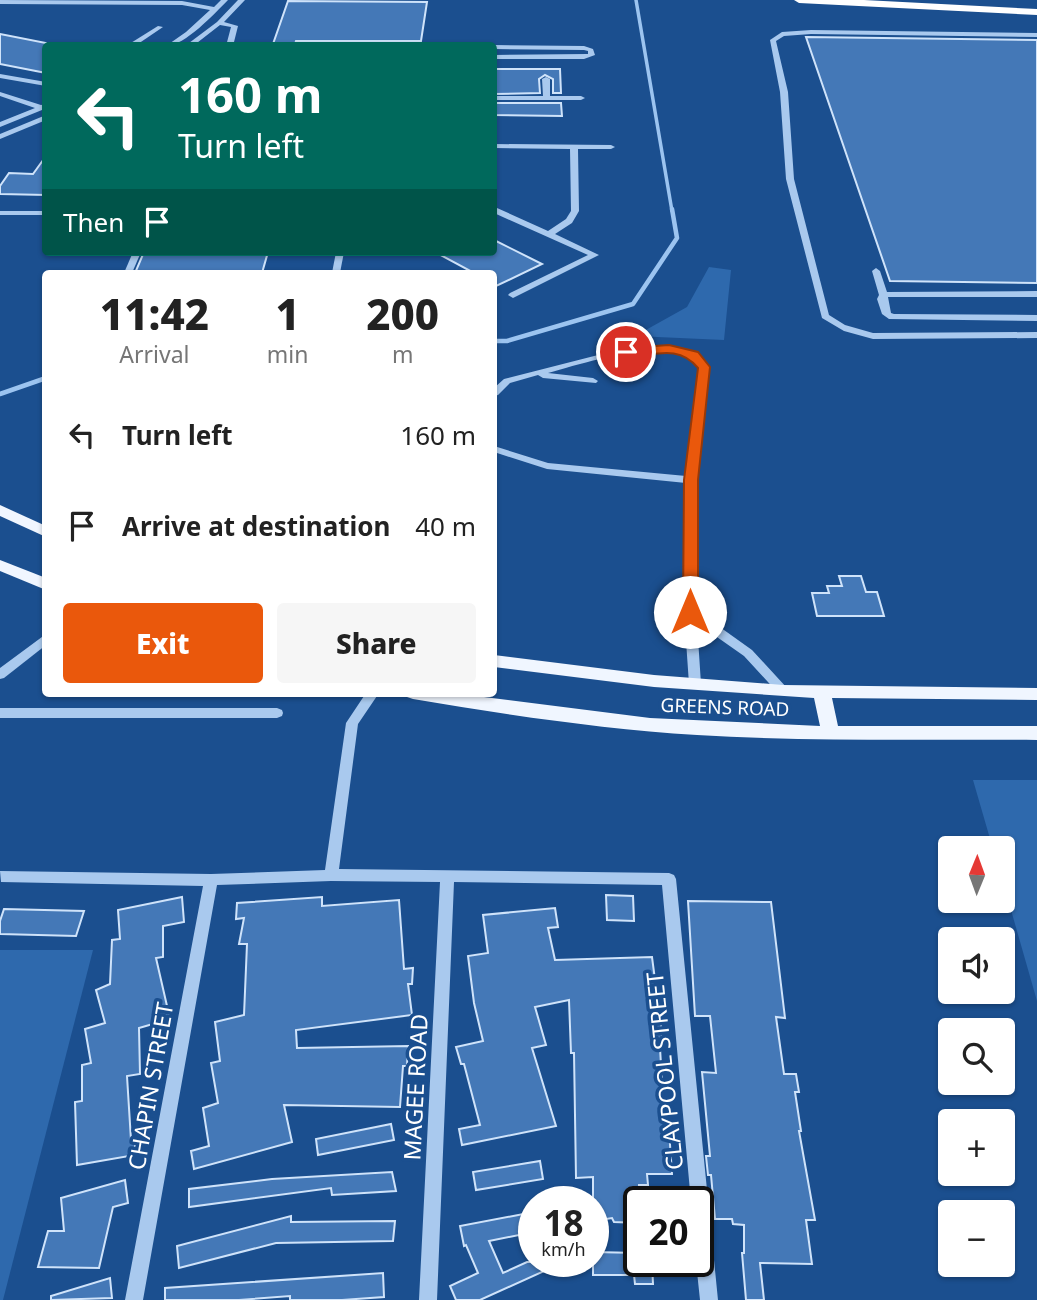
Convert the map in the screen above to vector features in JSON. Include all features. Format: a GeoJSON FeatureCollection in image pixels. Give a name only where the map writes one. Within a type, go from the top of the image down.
{"type":"FeatureCollection","features":[{"type":"Feature","properties":{"kind":"highway"},"geometry":{"type":"LineString","coordinates":[[799,0],[1037,12]]}},
{"type":"Feature","properties":{"kind":"highway"},"geometry":{"type":"LineString","coordinates":[[929,0],[1037,5]]}},
{"type":"Feature","properties":{"kind":"main road"},"geometry":{"type":"LineString","coordinates":[[0,510],[42,530]]}},
{"type":"Feature","properties":{"kind":"main road"},"geometry":{"type":"LineString","coordinates":[[0,565],[42,583]]}},
{"type":"Feature","properties":{"kind":"main road","name":"GREENS ROAD"},"geometry":{"type":"LineString","coordinates":[[497,661],[695,684],[783,691],[1037,694]]}},
{"type":"Feature","properties":{"kind":"main road"},"geometry":{"type":"LineString","coordinates":[[822,691],[830,731]]}},
{"type":"Feature","properties":{"kind":"main road","name":"GREENS ROAD"},"geometry":{"type":"LineString","coordinates":[[436,697],[505,709],[651,725],[830,731],[1037,733]]}},
{"type":"Feature","properties":{"kind":"street"},"geometry":{"type":"LineString","coordinates":[[174,42],[225,0]]}},
{"type":"Feature","properties":{"kind":"street"},"geometry":{"type":"LineString","coordinates":[[193,42],[219,23],[242,0]]}},
{"type":"Feature","properties":{"kind":"street"},"geometry":{"type":"LineString","coordinates":[[0,2],[182,3],[216,9]]}},
{"type":"Feature","properties":{"kind":"street"},"geometry":{"type":"LineString","coordinates":[[219,23],[235,26],[230,42]]}},
{"type":"Feature","properties":{"kind":"street"},"geometry":{"type":"LineString","coordinates":[[136,42],[160,27]]}},
{"type":"Feature","properties":{"kind":"street"},"geometry":{"type":"LineString","coordinates":[[1037,35],[811,32],[782,34],[773,40],[784,92],[790,180],[825,316],[851,332],[873,336],[1037,335]]}},
{"type":"Feature","properties":{"kind":"street"},"geometry":{"type":"LineString","coordinates":[[497,47],[584,48],[591,50],[592,55],[497,57]]}},
{"type":"Feature","properties":{"kind":"street"},"geometry":{"type":"LineString","coordinates":[[0,76],[42,83]]}},
{"type":"Feature","properties":{"kind":"street"},"geometry":{"type":"LineString","coordinates":[[545,79],[547,98]]}},
{"type":"Feature","properties":{"kind":"street"},"geometry":{"type":"LineString","coordinates":[[0,94],[42,106]]}},
{"type":"Feature","properties":{"kind":"street"},"geometry":{"type":"LineString","coordinates":[[497,98],[581,98]]}},
{"type":"Feature","properties":{"kind":"street"},"geometry":{"type":"LineString","coordinates":[[0,125],[42,108]]}},
{"type":"Feature","properties":{"kind":"street"},"geometry":{"type":"LineString","coordinates":[[0,137],[42,119]]}},
{"type":"Feature","properties":{"kind":"street"},"geometry":{"type":"LineString","coordinates":[[497,146],[611,146]]}},
{"type":"Feature","properties":{"kind":"street"},"geometry":{"type":"LineString","coordinates":[[549,234],[569,221],[575,211],[574,146]]}},
{"type":"Feature","properties":{"kind":"street"},"geometry":{"type":"LineString","coordinates":[[497,211],[595,255],[513,295]]}},
{"type":"Feature","properties":{"kind":"street"},"geometry":{"type":"LineString","coordinates":[[0,213],[42,213]]}},
{"type":"Feature","properties":{"kind":"street"},"geometry":{"type":"LineString","coordinates":[[876,271],[887,314],[892,317],[1037,318]]}},
{"type":"Feature","properties":{"kind":"street"},"geometry":{"type":"LineString","coordinates":[[884,295],[1037,294]]}},
{"type":"Feature","properties":{"kind":"street"},"geometry":{"type":"LineString","coordinates":[[497,390],[507,381],[626,352],[669,349],[693,355],[704,367],[691,480],[690,612],[695,684]]}},
{"type":"Feature","properties":{"kind":"street"},"geometry":{"type":"LineString","coordinates":[[535,374],[593,381]]}},
{"type":"Feature","properties":{"kind":"street"},"geometry":{"type":"LineString","coordinates":[[497,450],[547,466],[691,480]]}},
{"type":"Feature","properties":{"kind":"street"},"geometry":{"type":"LineString","coordinates":[[690,612],[748,653],[783,691]]}},
{"type":"Feature","properties":{"kind":"street"},"geometry":{"type":"LineString","coordinates":[[0,676],[42,641]]}},
{"type":"Feature","properties":{"kind":"street"},"geometry":{"type":"LineString","coordinates":[[331,875],[352,723],[370,697]]}},
{"type":"Feature","properties":{"kind":"street"},"geometry":{"type":"LineString","coordinates":[[0,713],[277,713]]}},
{"type":"Feature","properties":{"kind":"street"},"geometry":{"type":"LineString","coordinates":[[1,876],[211,880],[331,875],[447,876]]}},
{"type":"Feature","properties":{"kind":"street","name":"CLAYPOOL STREET"},"geometry":{"type":"LineString","coordinates":[[447,876],[669,879],[709,1300]]}},
{"type":"Feature","properties":{"kind":"street","name":"MAGEE ROAD"},"geometry":{"type":"LineString","coordinates":[[428,1300],[447,876]]}},
{"type":"Feature","properties":{"kind":"street","name":"CHAPIN STREET"},"geometry":{"type":"LineString","coordinates":[[134,1300],[211,880]]}},
{"type":"Feature","properties":{"kind":"shaded area"},"geometry":{"type":"Polygon","coordinates":[[[709,267],[731,270],[724,340],[635,336],[687,307],[709,267]]]}},
{"type":"Feature","properties":{"kind":"shaded area"},"geometry":{"type":"Polygon","coordinates":[[[973,780],[1037,780],[1037,1001],[1012,914],[1015,914],[1015,836],[989,836],[973,780]]]}},
{"type":"Feature","properties":{"kind":"shaded area"},"geometry":{"type":"Polygon","coordinates":[[[0,950],[93,950],[3,1300],[0,1300],[0,950]]]}},
{"type":"Feature","properties":{"kind":"building"},"geometry":{"type":"Polygon","coordinates":[[[288,1],[427,2],[421,41],[274,42],[288,1]]]}},
{"type":"Feature","properties":{"kind":"building"},"geometry":{"type":"Polygon","coordinates":[[[0,34],[42,42],[42,72],[0,64],[0,34]]]}},
{"type":"Feature","properties":{"kind":"building"},"geometry":{"type":"Polygon","coordinates":[[[806,37],[1037,40],[1037,283],[890,281],[806,37]]]}},
{"type":"Feature","properties":{"kind":"building"},"geometry":{"type":"Polygon","coordinates":[[[497,69],[560,69],[561,93],[553,93],[553,79],[545,75],[539,79],[540,93],[497,94],[497,69]]]}},
{"type":"Feature","properties":{"kind":"building"},"geometry":{"type":"Polygon","coordinates":[[[497,103],[561,103],[562,116],[497,115],[497,103]]]}},
{"type":"Feature","properties":{"kind":"building"},"geometry":{"type":"Polygon","coordinates":[[[42,162],[42,195],[0,194],[0,186],[9,173],[33,174],[42,162]]]}},
{"type":"Feature","properties":{"kind":"building"},"geometry":{"type":"Polygon","coordinates":[[[497,242],[542,264],[497,286],[497,270],[468,270],[442,256],[497,256],[497,242]]]}},
{"type":"Feature","properties":{"kind":"building"},"geometry":{"type":"Polygon","coordinates":[[[142,256],[267,256],[263,270],[136,270],[142,256]]]}},
{"type":"Feature","properties":{"kind":"building"},"geometry":{"type":"Polygon","coordinates":[[[839,576],[861,576],[866,592],[877,592],[884,616],[817,616],[812,593],[829,593],[827,586],[842,586],[839,576]]]}},
{"type":"Feature","properties":{"kind":"building"},"geometry":{"type":"Polygon","coordinates":[[[606,895],[633,896],[634,921],[607,920],[606,895]]]}},
{"type":"Feature","properties":{"kind":"building"},"geometry":{"type":"Polygon","coordinates":[[[182,897],[184,922],[163,926],[163,957],[156,958],[170,1019],[139,1028],[140,1074],[127,1076],[131,1140],[135,1140],[135,1155],[77,1165],[75,1102],[82,1101],[82,1065],[91,1063],[85,1029],[105,1023],[96,990],[110,984],[112,940],[120,939],[118,910],[182,897]]]}},
{"type":"Feature","properties":{"kind":"building"},"geometry":{"type":"Polygon","coordinates":[[[322,897],[322,906],[399,900],[404,969],[413,968],[412,984],[408,984],[412,1015],[296,1030],[297,1048],[408,1046],[407,1066],[403,1066],[400,1107],[284,1105],[292,1142],[194,1169],[191,1151],[209,1146],[203,1108],[218,1103],[211,1063],[220,1061],[215,1022],[244,1015],[247,944],[239,944],[244,918],[236,919],[237,903],[322,897]]]}},
{"type":"Feature","properties":{"kind":"building"},"geometry":{"type":"Polygon","coordinates":[[[688,901],[771,902],[785,1018],[776,1017],[784,1074],[796,1074],[799,1131],[815,1220],[806,1220],[812,1264],[760,1263],[764,1300],[746,1300],[742,1253],[744,1225],[733,1224],[732,1219],[715,1219],[714,1186],[711,1175],[708,1175],[706,1156],[710,1156],[702,1072],[716,1073],[710,1016],[695,1016],[688,901]]]}},
{"type":"Feature","properties":{"kind":"building"},"geometry":{"type":"Polygon","coordinates":[[[555,908],[558,927],[548,928],[555,960],[652,957],[662,1033],[663,1048],[660,1048],[664,1115],[668,1115],[672,1174],[647,1174],[648,1185],[623,1186],[623,1222],[609,1218],[609,1186],[593,1186],[593,1177],[576,1178],[574,1053],[571,1053],[569,1000],[535,1007],[546,1045],[532,1048],[556,1126],[462,1145],[459,1129],[480,1125],[464,1064],[461,1064],[456,1047],[483,1041],[474,1003],[468,956],[488,953],[483,915],[555,908]]]}},
{"type":"Feature","properties":{"kind":"building"},"geometry":{"type":"Polygon","coordinates":[[[4,909],[84,911],[76,936],[0,934],[4,909]]]}},
{"type":"Feature","properties":{"kind":"building"},"geometry":{"type":"Polygon","coordinates":[[[391,1124],[394,1140],[318,1155],[316,1139],[391,1124]]]}},
{"type":"Feature","properties":{"kind":"building"},"geometry":{"type":"Polygon","coordinates":[[[540,1161],[543,1179],[476,1190],[473,1172],[540,1161]]]}},
{"type":"Feature","properties":{"kind":"building"},"geometry":{"type":"Polygon","coordinates":[[[392,1172],[396,1191],[332,1195],[331,1188],[189,1207],[189,1189],[272,1179],[392,1172]]]}},
{"type":"Feature","properties":{"kind":"building"},"geometry":{"type":"Polygon","coordinates":[[[125,1180],[128,1203],[113,1207],[99,1268],[38,1267],[48,1231],[64,1231],[61,1198],[125,1180]]]}},
{"type":"Feature","properties":{"kind":"building"},"geometry":{"type":"Polygon","coordinates":[[[518,1215],[518,1235],[489,1241],[503,1273],[518,1266],[518,1277],[531,1277],[480,1300],[456,1300],[450,1286],[478,1273],[466,1245],[464,1246],[460,1226],[518,1215]]]}},
{"type":"Feature","properties":{"kind":"building"},"geometry":{"type":"Polygon","coordinates":[[[291,1216],[291,1222],[395,1221],[393,1241],[276,1243],[179,1268],[177,1246],[291,1216]]]}},
{"type":"Feature","properties":{"kind":"building"},"geometry":{"type":"Polygon","coordinates":[[[609,1252],[623,1253],[623,1275],[609,1275],[609,1252]]]}},
{"type":"Feature","properties":{"kind":"building"},"geometry":{"type":"Polygon","coordinates":[[[383,1273],[384,1297],[342,1300],[290,1300],[290,1296],[239,1300],[165,1300],[165,1288],[383,1273]]]}},
{"type":"Feature","properties":{"kind":"building"},"geometry":{"type":"Polygon","coordinates":[[[634,1277],[653,1277],[653,1284],[635,1284],[634,1277]]]}},
{"type":"Feature","properties":{"kind":"building"},"geometry":{"type":"Polygon","coordinates":[[[110,1278],[112,1298],[51,1300],[51,1296],[110,1278]]]}},
{"type":"Feature","properties":{"kind":"waterway"},"geometry":{"type":"LineString","coordinates":[[636,0],[672,211]]}},
{"type":"Feature","properties":{"kind":"waterway"},"geometry":{"type":"LineString","coordinates":[[497,341],[507,341],[633,304],[677,238],[672,209]]}},
{"type":"Feature","properties":{"kind":"waterway"},"geometry":{"type":"LineString","coordinates":[[0,394],[42,379]]}},
{"type":"Feature","properties":{"kind":"route"},"geometry":{"type":"LineString","coordinates":[[626,352],[669,349],[693,355],[704,367],[691,480],[690,612]]}}]}
